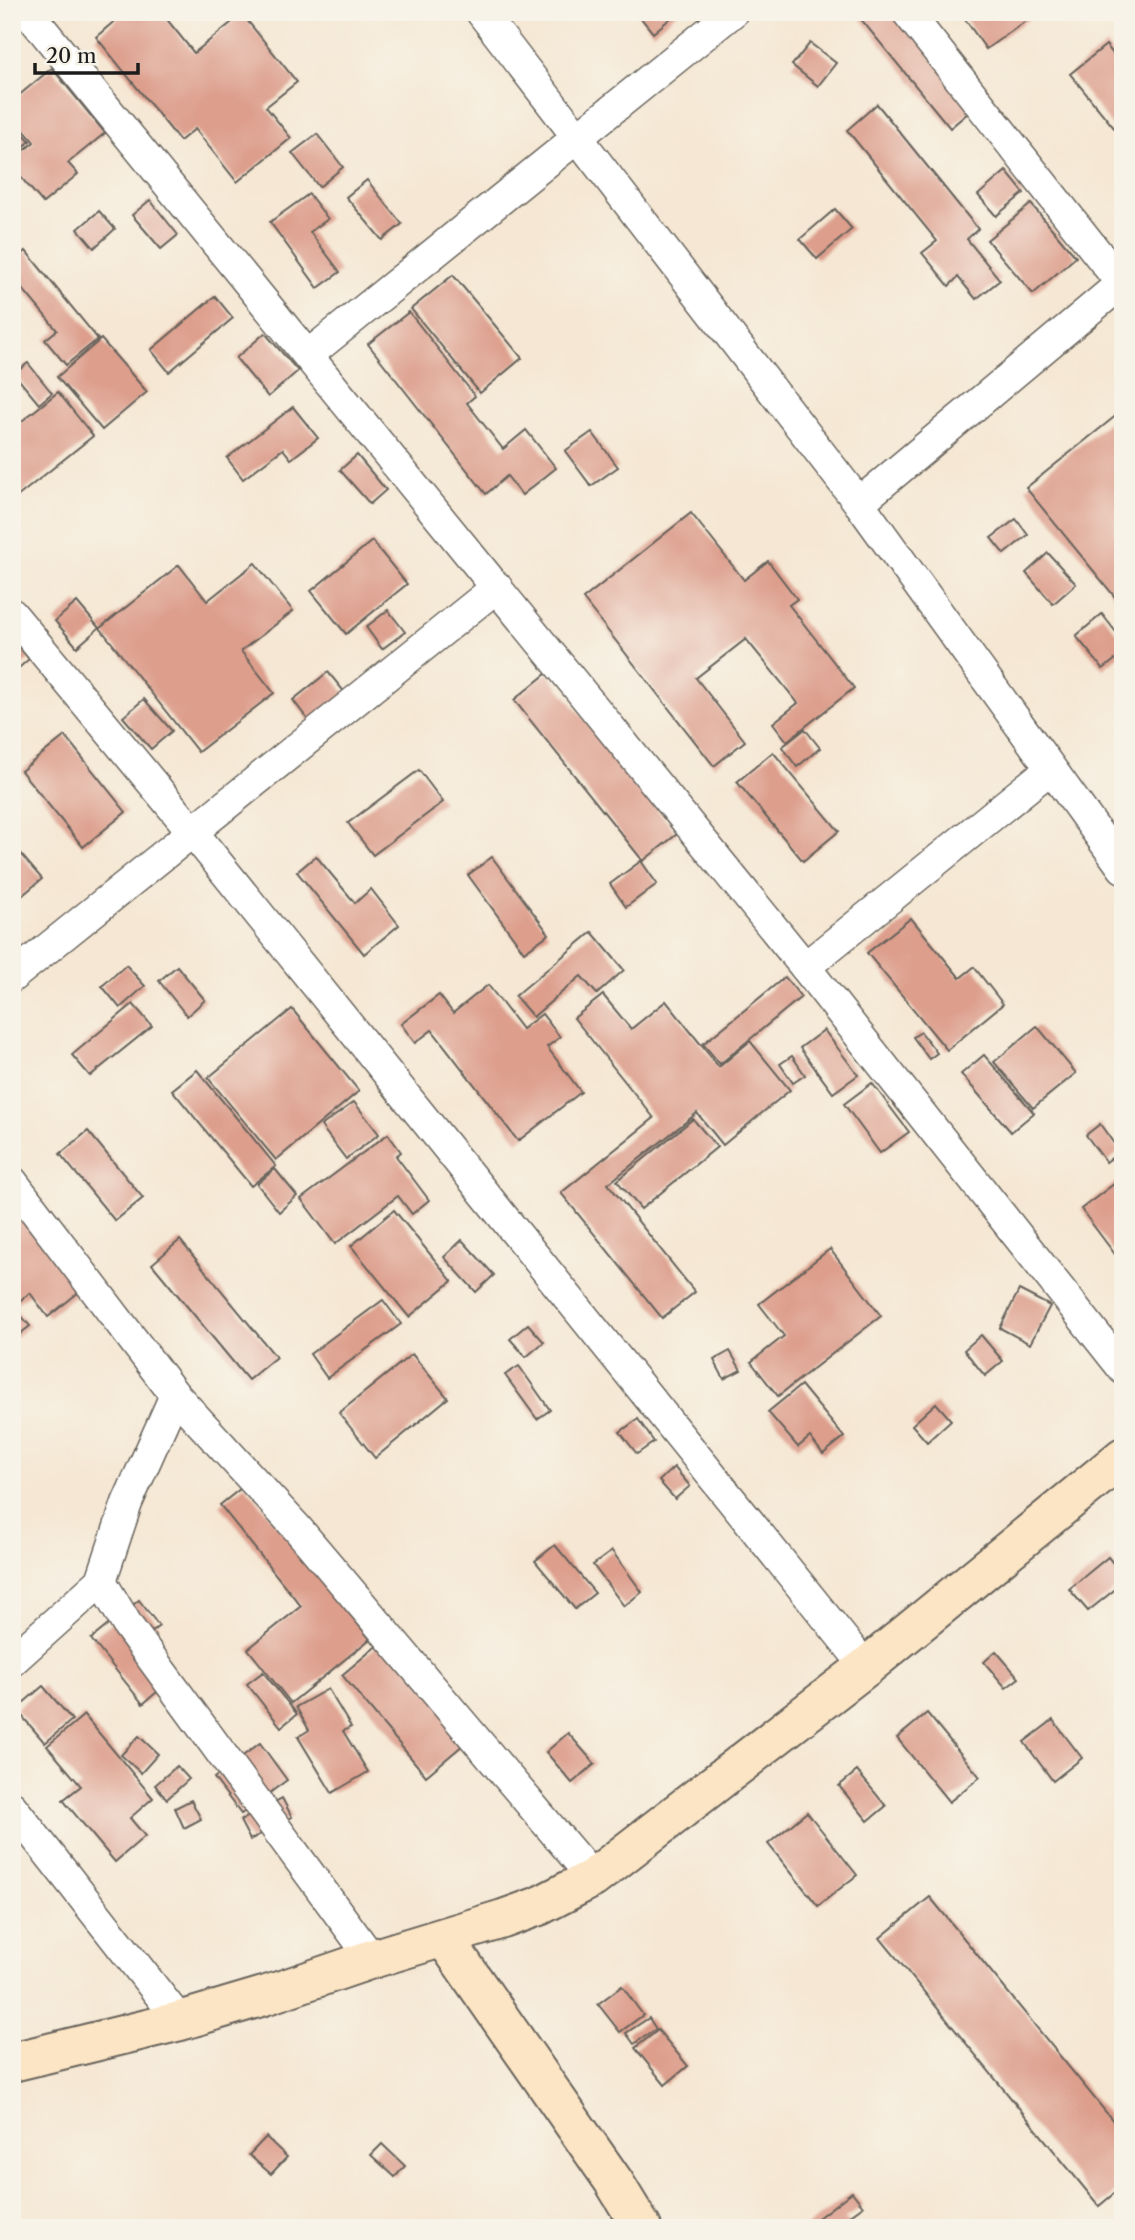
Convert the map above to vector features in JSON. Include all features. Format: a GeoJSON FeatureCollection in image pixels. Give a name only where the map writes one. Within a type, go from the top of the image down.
{"type":"FeatureCollection","features":[{"type":"Feature","properties":{"kind":"main road"},"geometry":{"type":"LineString","coordinates":[[12,2062],[180,2021],[372,1959],[445,1939],[539,1906],[593,1878],[866,1667],[1123,1457]]}},
{"type":"Feature","properties":{"kind":"main road"},"geometry":{"type":"LineString","coordinates":[[445,1939],[614,2182],[642,2228]]}},
{"type":"Feature","properties":{"kind":"street"},"geometry":{"type":"LineString","coordinates":[[28,12],[805,967],[1123,1370]]}},
{"type":"Feature","properties":{"kind":"street"},"geometry":{"type":"LineString","coordinates":[[481,12],[575,138],[859,503],[1123,869]]}},
{"type":"Feature","properties":{"kind":"street"},"geometry":{"type":"LineString","coordinates":[[308,355],[733,12]]}},
{"type":"Feature","properties":{"kind":"street"},"geometry":{"type":"LineString","coordinates":[[859,503],[1122,282],[907,12]]}},
{"type":"Feature","properties":{"kind":"street"},"geometry":{"type":"LineString","coordinates":[[12,977],[497,587]]}},
{"type":"Feature","properties":{"kind":"street"},"geometry":{"type":"LineString","coordinates":[[12,614],[192,831],[866,1667]]}},
{"type":"Feature","properties":{"kind":"street"},"geometry":{"type":"LineString","coordinates":[[805,967],[1050,769]]}},
{"type":"Feature","properties":{"kind":"street"},"geometry":{"type":"LineString","coordinates":[[12,1181],[175,1395],[306,1539],[593,1878]]}},
{"type":"Feature","properties":{"kind":"street"},"geometry":{"type":"LineString","coordinates":[[12,1661],[101,1581],[127,1503],[175,1395]]}},
{"type":"Feature","properties":{"kind":"street"},"geometry":{"type":"LineString","coordinates":[[101,1581],[128,1626],[372,1959]]}},
{"type":"Feature","properties":{"kind":"street"},"geometry":{"type":"LineString","coordinates":[[12,1807],[180,2021]]}},
{"type":"Feature","properties":{"kind":"building"},"geometry":{"type":"Polygon","coordinates":[[[125,12],[161,12],[194,53],[242,14],[297,82],[266,107],[291,138],[237,182],[195,129],[180,141],[96,37],[125,12]]]}},
{"type":"Feature","properties":{"kind":"building"},"geometry":{"type":"Polygon","coordinates":[[[636,12],[678,12],[653,33],[636,12]]]}},
{"type":"Feature","properties":{"kind":"building"},"geometry":{"type":"Polygon","coordinates":[[[855,12],[897,12],[975,107],[950,128],[855,12]]]}},
{"type":"Feature","properties":{"kind":"building"},"geometry":{"type":"Polygon","coordinates":[[[960,12],[1035,12],[1036,14],[986,49],[960,12]]]}},
{"type":"Feature","properties":{"kind":"building"},"geometry":{"type":"Polygon","coordinates":[[[810,43],[836,63],[818,86],[792,65],[810,43]]]}},
{"type":"Feature","properties":{"kind":"building"},"geometry":{"type":"Polygon","coordinates":[[[1106,45],[1123,66],[1123,139],[1070,74],[1106,45]]]}},
{"type":"Feature","properties":{"kind":"building"},"geometry":{"type":"Polygon","coordinates":[[[52,68],[105,133],[68,163],[78,174],[43,203],[12,167],[12,160],[34,142],[12,116],[12,101],[52,68]]]}},
{"type":"Feature","properties":{"kind":"building"},"geometry":{"type":"Polygon","coordinates":[[[877,104],[978,229],[967,239],[1000,280],[976,299],[958,277],[949,286],[922,253],[937,241],[847,130],[877,104]]]}},
{"type":"Feature","properties":{"kind":"building"},"geometry":{"type":"Polygon","coordinates":[[[12,121],[30,141],[14,156],[12,154],[12,121]]]}},
{"type":"Feature","properties":{"kind":"building"},"geometry":{"type":"Polygon","coordinates":[[[317,134],[343,167],[319,187],[292,153],[317,134]]]}},
{"type":"Feature","properties":{"kind":"building"},"geometry":{"type":"Polygon","coordinates":[[[1006,171],[1024,193],[996,216],[978,195],[1006,171]]]}},
{"type":"Feature","properties":{"kind":"building"},"geometry":{"type":"Polygon","coordinates":[[[367,180],[402,224],[382,240],[346,197],[367,180]]]}},
{"type":"Feature","properties":{"kind":"building"},"geometry":{"type":"Polygon","coordinates":[[[309,194],[328,219],[310,232],[340,272],[318,288],[270,222],[309,194]]]}},
{"type":"Feature","properties":{"kind":"building"},"geometry":{"type":"Polygon","coordinates":[[[150,200],[178,235],[161,249],[132,215],[150,200]]]}},
{"type":"Feature","properties":{"kind":"building"},"geometry":{"type":"Polygon","coordinates":[[[1031,204],[1076,257],[1033,294],[987,240],[1031,204]]]}},
{"type":"Feature","properties":{"kind":"building"},"geometry":{"type":"Polygon","coordinates":[[[835,209],[852,229],[817,259],[800,239],[835,209]]]}},
{"type":"Feature","properties":{"kind":"building"},"geometry":{"type":"Polygon","coordinates":[[[99,211],[115,229],[94,248],[78,229],[99,211]]]}},
{"type":"Feature","properties":{"kind":"building"},"geometry":{"type":"Polygon","coordinates":[[[26,251],[98,339],[66,365],[45,340],[57,330],[12,276],[12,262],[26,251]]]}},
{"type":"Feature","properties":{"kind":"building"},"geometry":{"type":"Polygon","coordinates":[[[453,275],[522,358],[480,393],[411,309],[453,275]]]}},
{"type":"Feature","properties":{"kind":"building"},"geometry":{"type":"Polygon","coordinates":[[[215,296],[233,318],[169,372],[151,350],[215,296]]]}},
{"type":"Feature","properties":{"kind":"building"},"geometry":{"type":"Polygon","coordinates":[[[409,312],[475,396],[467,403],[503,449],[526,430],[556,468],[522,495],[507,476],[486,494],[368,344],[409,312]]]}},
{"type":"Feature","properties":{"kind":"building"},"geometry":{"type":"Polygon","coordinates":[[[265,333],[298,371],[268,397],[236,358],[265,333]]]}},
{"type":"Feature","properties":{"kind":"building"},"geometry":{"type":"Polygon","coordinates":[[[101,339],[147,392],[102,430],[57,377],[101,339]]]}},
{"type":"Feature","properties":{"kind":"building"},"geometry":{"type":"Polygon","coordinates":[[[28,363],[52,393],[39,404],[14,374],[28,363]]]}},
{"type":"Feature","properties":{"kind":"building"},"geometry":{"type":"Polygon","coordinates":[[[58,392],[93,436],[12,501],[12,429],[58,392]]]}},
{"type":"Feature","properties":{"kind":"building"},"geometry":{"type":"Polygon","coordinates":[[[293,407],[318,438],[291,459],[283,449],[243,479],[227,458],[293,407]]]}},
{"type":"Feature","properties":{"kind":"building"},"geometry":{"type":"Polygon","coordinates":[[[1123,410],[1123,607],[1026,488],[1123,410]]]}},
{"type":"Feature","properties":{"kind":"building"},"geometry":{"type":"Polygon","coordinates":[[[592,432],[618,467],[591,486],[565,451],[592,432]]]}},
{"type":"Feature","properties":{"kind":"building"},"geometry":{"type":"Polygon","coordinates":[[[357,455],[386,490],[370,504],[340,470],[357,455]]]}},
{"type":"Feature","properties":{"kind":"building"},"geometry":{"type":"Polygon","coordinates":[[[691,513],[744,580],[768,561],[797,599],[789,605],[854,688],[787,741],[773,723],[798,703],[746,639],[696,678],[745,741],[714,766],[583,599],[691,513]]]}},
{"type":"Feature","properties":{"kind":"building"},"geometry":{"type":"Polygon","coordinates":[[[1016,519],[1028,535],[1004,554],[991,538],[1016,519]]]}},
{"type":"Feature","properties":{"kind":"building"},"geometry":{"type":"Polygon","coordinates":[[[372,541],[407,584],[346,634],[311,591],[372,541]]]}},
{"type":"Feature","properties":{"kind":"building"},"geometry":{"type":"Polygon","coordinates":[[[1048,553],[1076,584],[1053,604],[1026,573],[1048,553]]]}},
{"type":"Feature","properties":{"kind":"building"},"geometry":{"type":"Polygon","coordinates":[[[255,563],[293,611],[241,651],[274,693],[198,752],[100,628],[179,565],[207,601],[255,563]]]}},
{"type":"Feature","properties":{"kind":"building"},"geometry":{"type":"Polygon","coordinates":[[[77,602],[99,628],[77,647],[55,621],[77,602]]]}},
{"type":"Feature","properties":{"kind":"building"},"geometry":{"type":"Polygon","coordinates":[[[388,610],[405,632],[382,649],[366,627],[388,610]]]}},
{"type":"Feature","properties":{"kind":"building"},"geometry":{"type":"Polygon","coordinates":[[[1102,614],[1116,632],[1123,626],[1123,657],[1121,655],[1103,669],[1076,636],[1102,614]]]}},
{"type":"Feature","properties":{"kind":"building"},"geometry":{"type":"Polygon","coordinates":[[[12,639],[29,659],[12,674],[12,639]]]}},
{"type":"Feature","properties":{"kind":"building"},"geometry":{"type":"Polygon","coordinates":[[[328,672],[347,695],[311,724],[293,700],[328,672]]]}},
{"type":"Feature","properties":{"kind":"building"},"geometry":{"type":"Polygon","coordinates":[[[547,673],[677,834],[643,861],[514,700],[547,673]]]}},
{"type":"Feature","properties":{"kind":"building"},"geometry":{"type":"Polygon","coordinates":[[[144,699],[172,731],[151,749],[123,717],[144,699]]]}},
{"type":"Feature","properties":{"kind":"building"},"geometry":{"type":"Polygon","coordinates":[[[805,729],[820,748],[797,767],[782,747],[805,729]]]}},
{"type":"Feature","properties":{"kind":"building"},"geometry":{"type":"Polygon","coordinates":[[[65,736],[126,812],[83,847],[21,771],[65,736]]]}},
{"type":"Feature","properties":{"kind":"building"},"geometry":{"type":"Polygon","coordinates":[[[773,752],[839,831],[803,861],[737,782],[773,752]]]}},
{"type":"Feature","properties":{"kind":"building"},"geometry":{"type":"Polygon","coordinates":[[[419,770],[443,802],[373,855],[348,823],[419,770]]]}},
{"type":"Feature","properties":{"kind":"building"},"geometry":{"type":"Polygon","coordinates":[[[12,844],[42,879],[12,904],[12,844]]]}},
{"type":"Feature","properties":{"kind":"building"},"geometry":{"type":"Polygon","coordinates":[[[316,856],[355,903],[371,889],[399,925],[364,954],[297,872],[316,856]]]}},
{"type":"Feature","properties":{"kind":"building"},"geometry":{"type":"Polygon","coordinates":[[[492,857],[549,934],[524,952],[468,875],[492,857]]]}},
{"type":"Feature","properties":{"kind":"building"},"geometry":{"type":"Polygon","coordinates":[[[641,861],[657,884],[626,907],[610,884],[641,861]]]}},
{"type":"Feature","properties":{"kind":"building"},"geometry":{"type":"Polygon","coordinates":[[[911,918],[960,978],[974,967],[1003,1004],[947,1050],[867,953],[911,918]]]}},
{"type":"Feature","properties":{"kind":"building"},"geometry":{"type":"Polygon","coordinates":[[[592,932],[624,970],[597,994],[581,976],[533,1017],[515,996],[592,932]]]}},
{"type":"Feature","properties":{"kind":"building"},"geometry":{"type":"Polygon","coordinates":[[[126,965],[145,986],[120,1008],[102,986],[126,965]]]}},
{"type":"Feature","properties":{"kind":"building"},"geometry":{"type":"Polygon","coordinates":[[[177,966],[205,1000],[187,1016],[159,981],[177,966]]]}},
{"type":"Feature","properties":{"kind":"building"},"geometry":{"type":"Polygon","coordinates":[[[785,977],[801,997],[720,1064],[703,1044],[785,977]]]}},
{"type":"Feature","properties":{"kind":"building"},"geometry":{"type":"Polygon","coordinates":[[[488,985],[522,1029],[542,1014],[560,1037],[547,1047],[581,1092],[518,1141],[432,1030],[415,1043],[401,1024],[439,995],[453,1013],[488,985]]]}},
{"type":"Feature","properties":{"kind":"building"},"geometry":{"type":"Polygon","coordinates":[[[603,995],[631,1029],[666,1001],[719,1067],[750,1041],[790,1090],[723,1145],[697,1113],[608,1184],[695,1292],[662,1318],[561,1193],[654,1118],[574,1018],[603,995]]]}},
{"type":"Feature","properties":{"kind":"building"},"geometry":{"type":"Polygon","coordinates":[[[133,1004],[152,1026],[90,1076],[72,1055],[133,1004]]]}},
{"type":"Feature","properties":{"kind":"building"},"geometry":{"type":"Polygon","coordinates":[[[292,1009],[359,1091],[276,1160],[208,1078],[292,1009]]]}},
{"type":"Feature","properties":{"kind":"building"},"geometry":{"type":"Polygon","coordinates":[[[1037,1026],[1076,1073],[1033,1108],[994,1062],[1037,1026]]]}},
{"type":"Feature","properties":{"kind":"building"},"geometry":{"type":"Polygon","coordinates":[[[824,1030],[858,1075],[833,1093],[800,1048],[824,1030]]]}},
{"type":"Feature","properties":{"kind":"building"},"geometry":{"type":"Polygon","coordinates":[[[921,1032],[937,1053],[929,1059],[913,1037],[921,1032]]]}},
{"type":"Feature","properties":{"kind":"building"},"geometry":{"type":"Polygon","coordinates":[[[984,1055],[1034,1113],[1011,1132],[961,1074],[984,1055]]]}},
{"type":"Feature","properties":{"kind":"building"},"geometry":{"type":"Polygon","coordinates":[[[792,1056],[805,1075],[793,1083],[780,1064],[792,1056]]]}},
{"type":"Feature","properties":{"kind":"building"},"geometry":{"type":"Polygon","coordinates":[[[197,1070],[276,1166],[251,1186],[172,1090],[197,1070]]]}},
{"type":"Feature","properties":{"kind":"building"},"geometry":{"type":"Polygon","coordinates":[[[872,1083],[909,1132],[880,1153],[844,1104],[872,1083]]]}},
{"type":"Feature","properties":{"kind":"building"},"geometry":{"type":"Polygon","coordinates":[[[354,1102],[379,1134],[346,1159],[321,1126],[354,1102]]]}},
{"type":"Feature","properties":{"kind":"building"},"geometry":{"type":"Polygon","coordinates":[[[693,1119],[717,1147],[641,1209],[617,1181],[693,1119]]]}},
{"type":"Feature","properties":{"kind":"building"},"geometry":{"type":"Polygon","coordinates":[[[1100,1124],[1120,1152],[1106,1162],[1086,1135],[1100,1124]]]}},
{"type":"Feature","properties":{"kind":"building"},"geometry":{"type":"Polygon","coordinates":[[[88,1131],[143,1198],[115,1221],[60,1154],[88,1131]]]}},
{"type":"Feature","properties":{"kind":"building"},"geometry":{"type":"Polygon","coordinates":[[[388,1134],[401,1152],[396,1156],[429,1200],[412,1214],[398,1196],[335,1244],[301,1199],[388,1134]]]}},
{"type":"Feature","properties":{"kind":"building"},"geometry":{"type":"Polygon","coordinates":[[[275,1169],[297,1196],[279,1212],[257,1184],[275,1169]]]}},
{"type":"Feature","properties":{"kind":"building"},"geometry":{"type":"Polygon","coordinates":[[[1123,1177],[1123,1265],[1081,1209],[1123,1177]]]}},
{"type":"Feature","properties":{"kind":"building"},"geometry":{"type":"Polygon","coordinates":[[[12,1184],[90,1283],[48,1317],[30,1293],[13,1306],[30,1326],[12,1340],[12,1184]]]}},
{"type":"Feature","properties":{"kind":"building"},"geometry":{"type":"Polygon","coordinates":[[[394,1210],[452,1281],[409,1317],[351,1246],[394,1210]]]}},
{"type":"Feature","properties":{"kind":"building"},"geometry":{"type":"Polygon","coordinates":[[[180,1240],[276,1357],[248,1380],[152,1264],[180,1240]]]}},
{"type":"Feature","properties":{"kind":"building"},"geometry":{"type":"Polygon","coordinates":[[[462,1240],[494,1275],[476,1292],[444,1257],[462,1240]]]}},
{"type":"Feature","properties":{"kind":"building"},"geometry":{"type":"Polygon","coordinates":[[[830,1249],[881,1316],[778,1396],[751,1362],[784,1336],[759,1304],[830,1249]]]}},
{"type":"Feature","properties":{"kind":"building"},"geometry":{"type":"Polygon","coordinates":[[[1019,1290],[1050,1306],[1030,1344],[1000,1328],[1019,1290]]]}},
{"type":"Feature","properties":{"kind":"building"},"geometry":{"type":"Polygon","coordinates":[[[383,1300],[401,1324],[327,1378],[310,1354],[383,1300]]]}},
{"type":"Feature","properties":{"kind":"building"},"geometry":{"type":"Polygon","coordinates":[[[528,1324],[544,1342],[526,1357],[510,1339],[528,1324]]]}},
{"type":"Feature","properties":{"kind":"building"},"geometry":{"type":"Polygon","coordinates":[[[981,1335],[1003,1361],[985,1376],[964,1350],[981,1335]]]}},
{"type":"Feature","properties":{"kind":"building"},"geometry":{"type":"Polygon","coordinates":[[[730,1351],[741,1370],[724,1379],[714,1360],[730,1351]]]}},
{"type":"Feature","properties":{"kind":"building"},"geometry":{"type":"Polygon","coordinates":[[[412,1354],[448,1398],[375,1458],[339,1413],[412,1354]]]}},
{"type":"Feature","properties":{"kind":"building"},"geometry":{"type":"Polygon","coordinates":[[[519,1366],[550,1410],[537,1419],[505,1375],[519,1366]]]}},
{"type":"Feature","properties":{"kind":"building"},"geometry":{"type":"Polygon","coordinates":[[[801,1385],[844,1437],[823,1454],[810,1437],[798,1447],[768,1412],[801,1385]]]}},
{"type":"Feature","properties":{"kind":"building"},"geometry":{"type":"Polygon","coordinates":[[[936,1403],[951,1420],[927,1442],[912,1425],[936,1403]]]}},
{"type":"Feature","properties":{"kind":"building"},"geometry":{"type":"Polygon","coordinates":[[[638,1419],[654,1442],[637,1454],[620,1432],[638,1419]]]}},
{"type":"Feature","properties":{"kind":"building"},"geometry":{"type":"Polygon","coordinates":[[[674,1467],[690,1486],[675,1499],[659,1481],[674,1467]]]}},
{"type":"Feature","properties":{"kind":"building"},"geometry":{"type":"Polygon","coordinates":[[[245,1485],[370,1639],[291,1703],[248,1649],[301,1606],[220,1505],[245,1485]]]}},
{"type":"Feature","properties":{"kind":"building"},"geometry":{"type":"Polygon","coordinates":[[[555,1545],[595,1593],[575,1609],[535,1561],[555,1545]]]}},
{"type":"Feature","properties":{"kind":"building"},"geometry":{"type":"Polygon","coordinates":[[[612,1551],[642,1592],[624,1606],[593,1565],[612,1551]]]}},
{"type":"Feature","properties":{"kind":"building"},"geometry":{"type":"Polygon","coordinates":[[[1108,1557],[1123,1575],[1123,1583],[1088,1611],[1069,1589],[1108,1557]]]}},
{"type":"Feature","properties":{"kind":"building"},"geometry":{"type":"Polygon","coordinates":[[[139,1600],[159,1626],[133,1647],[165,1685],[143,1704],[91,1639],[139,1600]]]}},
{"type":"Feature","properties":{"kind":"building"},"geometry":{"type":"Polygon","coordinates":[[[386,1638],[470,1739],[426,1776],[342,1675],[386,1638]]]}},
{"type":"Feature","properties":{"kind":"building"},"geometry":{"type":"Polygon","coordinates":[[[996,1651],[1019,1678],[1006,1688],[984,1662],[996,1651]]]}},
{"type":"Feature","properties":{"kind":"building"},"geometry":{"type":"Polygon","coordinates":[[[263,1672],[297,1714],[281,1727],[247,1684],[263,1672]]]}},
{"type":"Feature","properties":{"kind":"building"},"geometry":{"type":"Polygon","coordinates":[[[43,1686],[72,1720],[45,1743],[16,1709],[43,1686]]]}},
{"type":"Feature","properties":{"kind":"building"},"geometry":{"type":"Polygon","coordinates":[[[328,1689],[351,1727],[343,1731],[368,1772],[332,1793],[298,1737],[309,1730],[296,1707],[328,1689]]]}},
{"type":"Feature","properties":{"kind":"building"},"geometry":{"type":"Polygon","coordinates":[[[927,1713],[980,1777],[949,1802],[897,1738],[927,1713]]]}},
{"type":"Feature","properties":{"kind":"building"},"geometry":{"type":"Polygon","coordinates":[[[84,1715],[153,1798],[130,1818],[145,1836],[115,1862],[63,1800],[81,1786],[47,1746],[84,1715]]]}},
{"type":"Feature","properties":{"kind":"building"},"geometry":{"type":"Polygon","coordinates":[[[1053,1720],[1082,1758],[1053,1781],[1024,1742],[1053,1720]]]}},
{"type":"Feature","properties":{"kind":"building"},"geometry":{"type":"Polygon","coordinates":[[[568,1733],[595,1764],[572,1783],[546,1752],[568,1733]]]}},
{"type":"Feature","properties":{"kind":"building"},"geometry":{"type":"Polygon","coordinates":[[[139,1736],[158,1754],[141,1773],[121,1755],[139,1736]]]}},
{"type":"Feature","properties":{"kind":"building"},"geometry":{"type":"Polygon","coordinates":[[[260,1743],[287,1780],[241,1814],[214,1778],[260,1743]]]}},
{"type":"Feature","properties":{"kind":"building"},"geometry":{"type":"Polygon","coordinates":[[[177,1766],[189,1779],[167,1799],[155,1785],[177,1766]]]}},
{"type":"Feature","properties":{"kind":"building"},"geometry":{"type":"Polygon","coordinates":[[[857,1771],[886,1806],[868,1821],[839,1786],[857,1771]]]}},
{"type":"Feature","properties":{"kind":"building"},"geometry":{"type":"Polygon","coordinates":[[[282,1798],[292,1817],[250,1840],[240,1821],[282,1798]]]}},
{"type":"Feature","properties":{"kind":"building"},"geometry":{"type":"Polygon","coordinates":[[[191,1800],[201,1819],[184,1828],[175,1808],[191,1800]]]}},
{"type":"Feature","properties":{"kind":"building"},"geometry":{"type":"Polygon","coordinates":[[[807,1812],[857,1875],[818,1906],[768,1844],[807,1812]]]}},
{"type":"Feature","properties":{"kind":"building"},"geometry":{"type":"Polygon","coordinates":[[[930,1897],[1123,2133],[1123,2186],[1099,2206],[880,1938],[930,1897]]]}},
{"type":"Feature","properties":{"kind":"building"},"geometry":{"type":"Polygon","coordinates":[[[622,1986],[643,2015],[620,2032],[598,2004],[622,1986]]]}},
{"type":"Feature","properties":{"kind":"building"},"geometry":{"type":"Polygon","coordinates":[[[649,2018],[656,2029],[634,2044],[626,2033],[649,2018]]]}},
{"type":"Feature","properties":{"kind":"building"},"geometry":{"type":"Polygon","coordinates":[[[658,2030],[688,2066],[665,2085],[635,2048],[658,2030]]]}},
{"type":"Feature","properties":{"kind":"building"},"geometry":{"type":"Polygon","coordinates":[[[266,2137],[287,2157],[271,2174],[249,2155],[266,2137]]]}},
{"type":"Feature","properties":{"kind":"building"},"geometry":{"type":"Polygon","coordinates":[[[382,2144],[405,2166],[395,2177],[371,2155],[382,2144]]]}},
{"type":"Feature","properties":{"kind":"building"},"geometry":{"type":"Polygon","coordinates":[[[852,2192],[863,2206],[845,2219],[852,2228],[805,2228],[852,2192]]]}}]}
